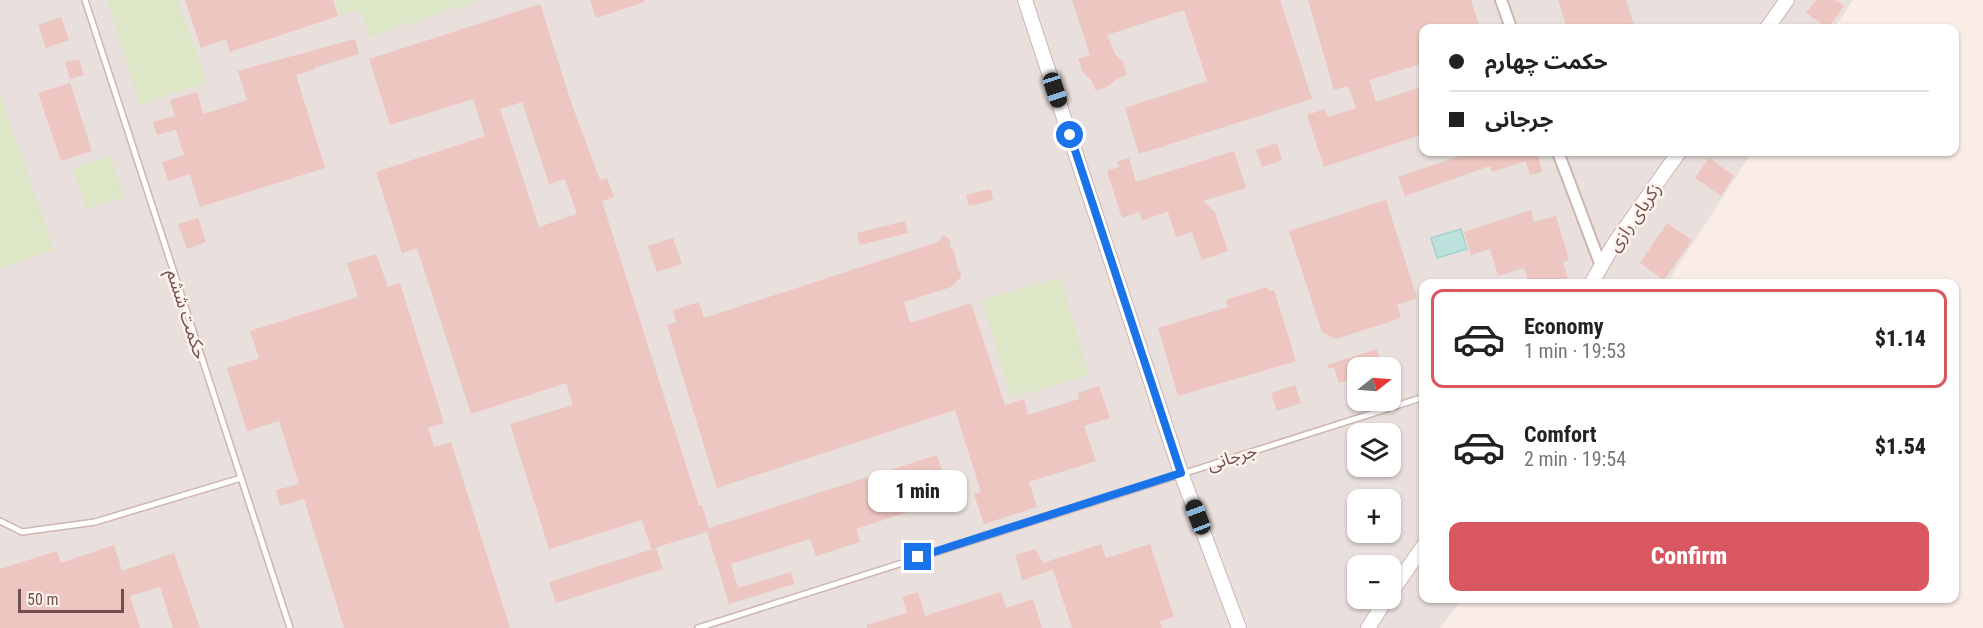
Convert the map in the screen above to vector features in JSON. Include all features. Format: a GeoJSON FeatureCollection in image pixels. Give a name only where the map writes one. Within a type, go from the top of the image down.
{"type":"FeatureCollection","features":[{"type":"Feature","properties":{"kind":"street"},"geometry":{"type":"LineString","coordinates":[[1025,0],[1181,473],[1239,628]]}},
{"type":"Feature","properties":{"kind":"street"},"geometry":{"type":"LineString","coordinates":[[1501,0],[1510,24]]}},
{"type":"Feature","properties":{"kind":"street"},"geometry":{"type":"LineString","coordinates":[[1770,24],[1787,0]]}},
{"type":"Feature","properties":{"kind":"street"},"geometry":{"type":"LineString","coordinates":[[1560,156],[1601,266]]}},
{"type":"Feature","properties":{"kind":"street","name":"زکریای رازی"},"geometry":{"type":"LineString","coordinates":[[1594,279],[1614,244],[1676,156]]}},
{"type":"Feature","properties":{"kind":"street"},"geometry":{"type":"LineString","coordinates":[[1401,578],[1419,551]]}},
{"type":"Feature","properties":{"kind":"street"},"geometry":{"type":"LineString","coordinates":[[1368,628],[1380,609]]}},
{"type":"Feature","properties":{"kind":"lane","name":"حکمت ششم"},"geometry":{"type":"LineString","coordinates":[[85,0],[290,628]]}},
{"type":"Feature","properties":{"kind":"lane","name":"جرجانی"},"geometry":{"type":"LineString","coordinates":[[698,628],[1419,399]]}},
{"type":"Feature","properties":{"kind":"lane"},"geometry":{"type":"LineString","coordinates":[[0,521],[22,532],[94,522],[241,478]]}},
{"type":"Feature","properties":{"kind":"shaded area"},"geometry":{"type":"Polygon","coordinates":[[[0,0],[1853,0],[1837,24],[1419,24],[1419,156],[1749,156],[1670,279],[1419,279],[1419,603],[1459,603],[1440,628],[0,628],[0,0]]]}},
{"type":"Feature","properties":{"kind":"green space"},"geometry":{"type":"Polygon","coordinates":[[[107,0],[178,0],[207,82],[140,105],[107,0]]]}},
{"type":"Feature","properties":{"kind":"green space"},"geometry":{"type":"Polygon","coordinates":[[[335,0],[479,0],[369,37],[361,10],[340,15],[335,0]]]}},
{"type":"Feature","properties":{"kind":"green space"},"geometry":{"type":"Polygon","coordinates":[[[0,94],[54,250],[0,268],[0,94]]]}},
{"type":"Feature","properties":{"kind":"green space"},"geometry":{"type":"Polygon","coordinates":[[[111,156],[124,198],[86,209],[73,168],[111,156]]]}},
{"type":"Feature","properties":{"kind":"green space"},"geometry":{"type":"Polygon","coordinates":[[[1060,277],[1089,375],[1011,398],[982,300],[1060,277]]]}},
{"type":"Feature","properties":{"kind":"water"},"geometry":{"type":"Polygon","coordinates":[[[1461,229],[1467,249],[1437,258],[1431,238],[1461,229]]]}},
{"type":"Feature","properties":{"kind":"building"},"geometry":{"type":"Polygon","coordinates":[[[185,0],[333,0],[338,16],[230,52],[226,39],[201,48],[185,0]]]}},
{"type":"Feature","properties":{"kind":"building"},"geometry":{"type":"Polygon","coordinates":[[[590,0],[644,0],[644,2],[596,18],[590,0]]]}},
{"type":"Feature","properties":{"kind":"building"},"geometry":{"type":"Polygon","coordinates":[[[1072,0],[1280,0],[1312,99],[1139,154],[1125,108],[1207,81],[1184,10],[1107,35],[1115,54],[1123,62],[1127,75],[1096,91],[1092,81],[1083,72],[1078,59],[1090,55],[1072,0]]]}},
{"type":"Feature","properties":{"kind":"building"},"geometry":{"type":"Polygon","coordinates":[[[1308,0],[1471,0],[1479,24],[1419,24],[1419,65],[1369,80],[1376,102],[1419,88],[1419,136],[1324,167],[1307,115],[1325,109],[1328,117],[1356,108],[1348,86],[1334,90],[1308,0]]]}},
{"type":"Feature","properties":{"kind":"building"},"geometry":{"type":"Polygon","coordinates":[[[1558,0],[1626,0],[1634,24],[1566,24],[1558,0]]]}},
{"type":"Feature","properties":{"kind":"building"},"geometry":{"type":"Polygon","coordinates":[[[1816,0],[1835,0],[1844,6],[1831,24],[1822,24],[1806,13],[1816,0]]]}},
{"type":"Feature","properties":{"kind":"building"},"geometry":{"type":"Polygon","coordinates":[[[540,4],[572,105],[600,180],[607,178],[614,197],[602,201],[699,506],[702,505],[709,528],[937,455],[951,498],[856,529],[860,542],[816,556],[810,539],[731,564],[738,588],[791,572],[794,584],[729,604],[707,532],[651,549],[642,520],[549,549],[510,424],[573,405],[566,383],[471,414],[417,248],[402,253],[376,172],[485,136],[473,99],[390,125],[369,59],[540,4]],[[522,102],[500,109],[539,227],[577,214],[565,179],[549,184],[522,102]]]}},
{"type":"Feature","properties":{"kind":"building"},"geometry":{"type":"Polygon","coordinates":[[[61,17],[69,40],[46,48],[38,25],[61,17]]]}},
{"type":"Feature","properties":{"kind":"building"},"geometry":{"type":"Polygon","coordinates":[[[355,39],[359,54],[296,75],[325,168],[200,207],[190,174],[168,181],[162,162],[184,155],[176,130],[157,135],[153,122],[175,116],[170,100],[197,92],[203,114],[236,104],[247,100],[238,71],[355,39]]]}},
{"type":"Feature","properties":{"kind":"building"},"geometry":{"type":"Polygon","coordinates":[[[79,59],[84,75],[70,79],[65,62],[79,59]]]}},
{"type":"Feature","properties":{"kind":"building"},"geometry":{"type":"Polygon","coordinates":[[[70,83],[92,151],[61,161],[38,93],[70,83]]]}},
{"type":"Feature","properties":{"kind":"building"},"geometry":{"type":"Polygon","coordinates":[[[1277,143],[1282,160],[1262,167],[1256,150],[1277,143]]]}},
{"type":"Feature","properties":{"kind":"building"},"geometry":{"type":"Polygon","coordinates":[[[1234,151],[1246,188],[1203,201],[1217,214],[1216,217],[1228,251],[1202,260],[1192,232],[1176,237],[1168,212],[1142,220],[1139,212],[1122,218],[1107,171],[1119,167],[1117,162],[1129,158],[1136,182],[1234,151]]]}},
{"type":"Feature","properties":{"kind":"building"},"geometry":{"type":"Polygon","coordinates":[[[1459,156],[1538,156],[1542,172],[1530,175],[1526,161],[1492,172],[1490,166],[1405,196],[1398,177],[1459,156]]]}},
{"type":"Feature","properties":{"kind":"building"},"geometry":{"type":"Polygon","coordinates":[[[1709,158],[1734,176],[1721,196],[1695,178],[1709,158]]]}},
{"type":"Feature","properties":{"kind":"building"},"geometry":{"type":"Polygon","coordinates":[[[991,189],[993,200],[969,206],[966,195],[991,189]]]}},
{"type":"Feature","properties":{"kind":"building"},"geometry":{"type":"Polygon","coordinates":[[[1386,200],[1417,298],[1397,305],[1401,318],[1336,339],[1322,332],[1289,231],[1386,200]]]}},
{"type":"Feature","properties":{"kind":"building"},"geometry":{"type":"Polygon","coordinates":[[[1531,210],[1534,222],[1556,216],[1569,260],[1563,262],[1568,278],[1527,279],[1524,268],[1498,276],[1490,249],[1471,255],[1464,232],[1531,210]]]}},
{"type":"Feature","properties":{"kind":"building"},"geometry":{"type":"Polygon","coordinates":[[[198,218],[206,242],[187,249],[178,224],[198,218]]]}},
{"type":"Feature","properties":{"kind":"building"},"geometry":{"type":"Polygon","coordinates":[[[905,221],[908,233],[860,245],[857,233],[905,221]]]}},
{"type":"Feature","properties":{"kind":"building"},"geometry":{"type":"Polygon","coordinates":[[[1667,223],[1692,240],[1665,279],[1640,263],[1667,223]]]}},
{"type":"Feature","properties":{"kind":"building"},"geometry":{"type":"Polygon","coordinates":[[[944,235],[950,240],[961,277],[951,287],[904,302],[910,323],[971,303],[1005,405],[1024,399],[1028,415],[1079,399],[1078,393],[1099,386],[1110,418],[1084,426],[1096,461],[1029,482],[1037,507],[984,524],[974,494],[981,492],[955,410],[717,488],[667,325],[676,322],[673,310],[699,302],[704,318],[938,242],[944,235]]]}},
{"type":"Feature","properties":{"kind":"building"},"geometry":{"type":"Polygon","coordinates":[[[673,238],[682,264],[657,272],[648,246],[673,238]]]}},
{"type":"Feature","properties":{"kind":"building"},"geometry":{"type":"Polygon","coordinates":[[[376,254],[388,287],[400,283],[444,423],[428,428],[434,447],[451,442],[510,628],[344,628],[304,499],[280,506],[276,490],[299,484],[279,421],[247,431],[227,368],[259,358],[250,331],[358,297],[347,263],[376,254]]]}},
{"type":"Feature","properties":{"kind":"building"},"geometry":{"type":"Polygon","coordinates":[[[1267,287],[1269,291],[1274,290],[1296,361],[1178,396],[1158,328],[1228,307],[1226,300],[1267,287]]]}},
{"type":"Feature","properties":{"kind":"building"},"geometry":{"type":"Polygon","coordinates":[[[1377,349],[1380,357],[1352,357],[1377,349]]]}},
{"type":"Feature","properties":{"kind":"building"},"geometry":{"type":"Polygon","coordinates":[[[1347,359],[1347,380],[1339,383],[1334,368],[1328,368],[1327,365],[1347,359]]]}},
{"type":"Feature","properties":{"kind":"building"},"geometry":{"type":"Polygon","coordinates":[[[1295,385],[1301,403],[1277,411],[1271,393],[1295,385]]]}},
{"type":"Feature","properties":{"kind":"building"},"geometry":{"type":"Polygon","coordinates":[[[1101,544],[1106,558],[1150,544],[1174,617],[1160,621],[1162,628],[1072,628],[1053,570],[1022,580],[1015,555],[1035,549],[1043,563],[1101,544]]]}},
{"type":"Feature","properties":{"kind":"building"},"geometry":{"type":"Polygon","coordinates":[[[114,545],[122,571],[174,553],[200,628],[173,628],[160,587],[130,596],[140,628],[0,628],[0,569],[57,551],[61,563],[114,545]]]}},
{"type":"Feature","properties":{"kind":"building"},"geometry":{"type":"Polygon","coordinates":[[[656,548],[663,569],[556,603],[549,582],[656,548]]]}},
{"type":"Feature","properties":{"kind":"building"},"geometry":{"type":"Polygon","coordinates":[[[918,592],[925,616],[1001,592],[1006,608],[1033,599],[1042,628],[867,628],[867,625],[907,613],[902,597],[918,592]]]}},
{"type":"Feature","properties":{"kind":"route"},"geometry":{"type":"LineString","coordinates":[[918,557],[1181,473],[1070,135]]}}]}
